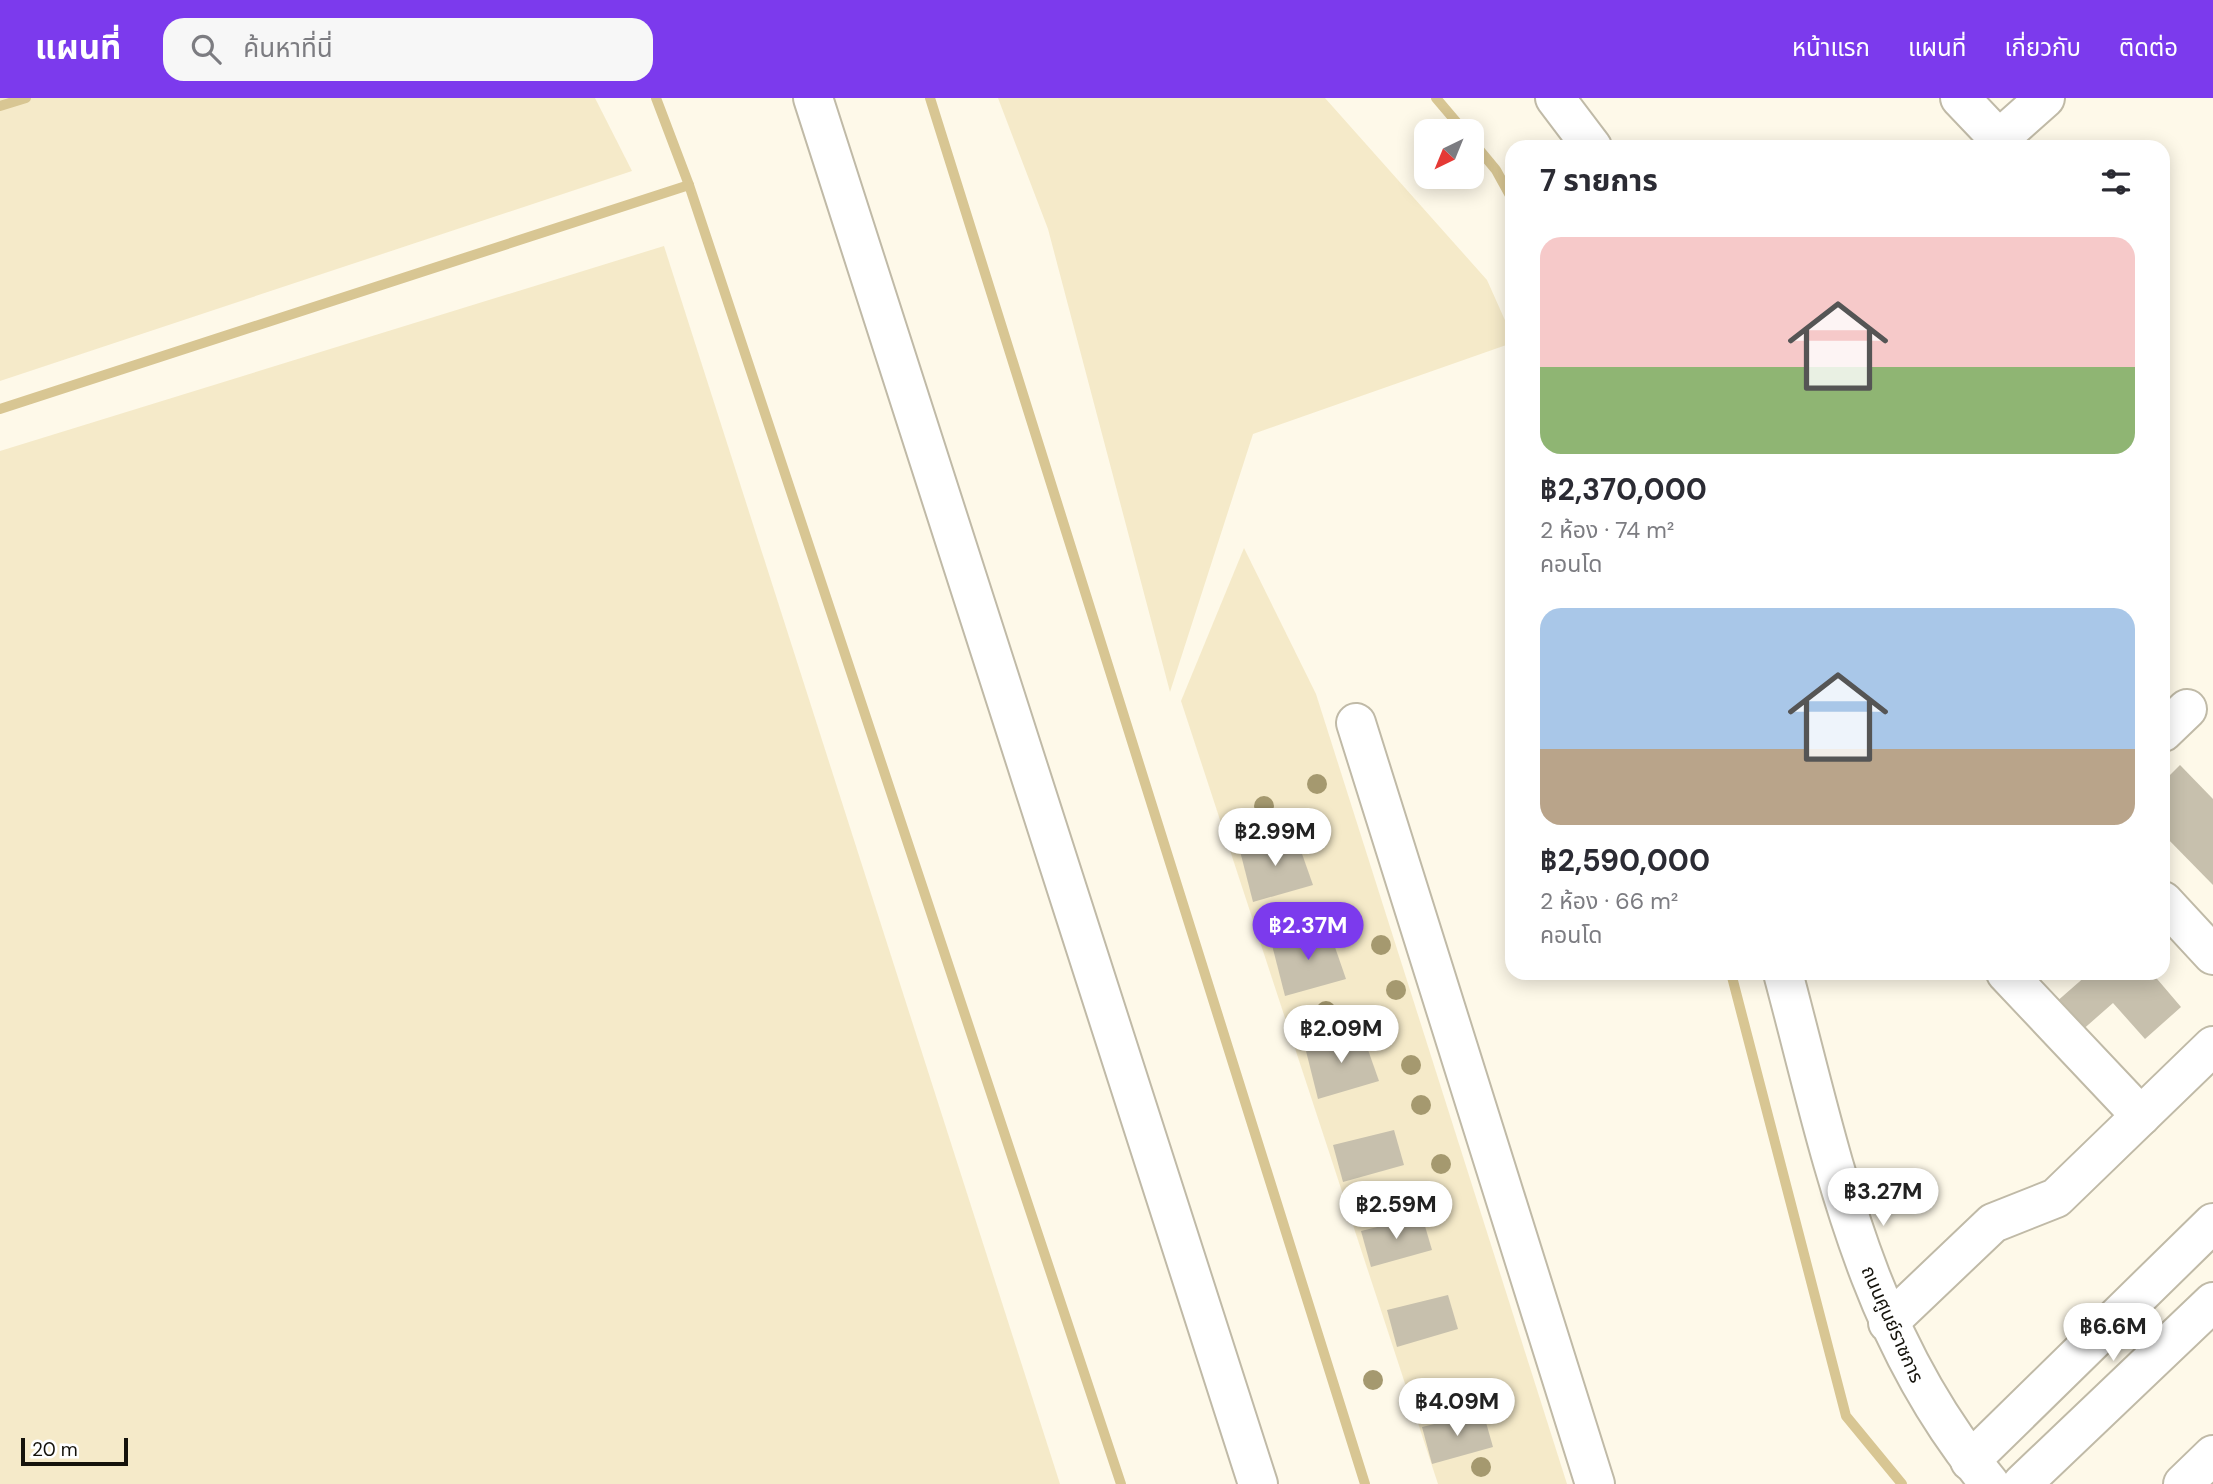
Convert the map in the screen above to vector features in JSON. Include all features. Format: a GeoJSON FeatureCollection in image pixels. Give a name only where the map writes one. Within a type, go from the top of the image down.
{"type":"FeatureCollection","features":[{"type":"Feature","properties":{"kind":"street"},"geometry":{"type":"LineString","coordinates":[[813,98],[1258,1484]]}},
{"type":"Feature","properties":{"kind":"street"},"geometry":{"type":"LineString","coordinates":[[1555,98],[1587,140]]}},
{"type":"Feature","properties":{"kind":"street"},"geometry":{"type":"LineString","coordinates":[[1960,98],[1999,139],[2045,98]]}},
{"type":"Feature","properties":{"kind":"street"},"geometry":{"type":"LineString","coordinates":[[1356,723],[1595,1484]]}},
{"type":"Feature","properties":{"kind":"street"},"geometry":{"type":"LineString","coordinates":[[2170,909],[2213,955]]}},
{"type":"Feature","properties":{"kind":"street","name":"ถนนศูนย์ราชการ"},"geometry":{"type":"LineString","coordinates":[[1785,980],[1853,1234],[1888,1323],[1928,1399],[1980,1472],[2213,1223]]}},
{"type":"Feature","properties":{"kind":"street"},"geometry":{"type":"LineString","coordinates":[[2013,980],[2141,1116]]}},
{"type":"Feature","properties":{"kind":"street"},"geometry":{"type":"LineString","coordinates":[[1888,1323],[1993,1223],[2056,1198],[2213,1046]]}},
{"type":"Feature","properties":{"kind":"street"},"geometry":{"type":"LineString","coordinates":[[2022,1484],[2213,1302]]}},
{"type":"Feature","properties":{"kind":"street"},"geometry":{"type":"LineString","coordinates":[[2183,1484],[2213,1455]]}},
{"type":"Feature","properties":{"kind":"shaded area"},"geometry":{"type":"Polygon","coordinates":[[[0,98],[595,98],[632,171],[0,381],[0,98]]]}},
{"type":"Feature","properties":{"kind":"shaded area"},"geometry":{"type":"Polygon","coordinates":[[[998,98],[1325,98],[1487,280],[1505,320],[1505,345],[1253,434],[1170,692],[1048,229],[998,98]]]}},
{"type":"Feature","properties":{"kind":"shaded area"},"geometry":{"type":"Polygon","coordinates":[[[664,246],[1060,1484],[0,1484],[0,451],[664,246]]]}},
{"type":"Feature","properties":{"kind":"shaded area"},"geometry":{"type":"Polygon","coordinates":[[[1244,548],[1316,694],[1567,1484],[1438,1484],[1181,701],[1244,548]]]}},
{"type":"Feature","properties":{"kind":"building"},"geometry":{"type":"Polygon","coordinates":[[[2180,765],[2213,799],[2213,885],[2170,841],[2170,775],[2180,765]]]}},
{"type":"Feature","properties":{"kind":"building"},"geometry":{"type":"Polygon","coordinates":[[[1295,834],[1313,885],[1253,902],[1240,851],[1295,834]]]}},
{"type":"Feature","properties":{"kind":"building"},"geometry":{"type":"Polygon","coordinates":[[[1328,927],[1346,979],[1285,996],[1272,945],[1328,927]]]}},
{"type":"Feature","properties":{"kind":"building"},"geometry":{"type":"Polygon","coordinates":[[[2081,980],[2158,980],[2181,1007],[2145,1039],[2113,1003],[2080,1032],[2055,1003],[2081,980]]]}},
{"type":"Feature","properties":{"kind":"building"},"geometry":{"type":"Polygon","coordinates":[[[1361,1030],[1379,1081],[1318,1099],[1305,1047],[1361,1030]]]}},
{"type":"Feature","properties":{"kind":"building"},"geometry":{"type":"Polygon","coordinates":[[[1394,1130],[1404,1165],[1343,1182],[1333,1145],[1394,1130]]]}},
{"type":"Feature","properties":{"kind":"building"},"geometry":{"type":"Polygon","coordinates":[[[1422,1216],[1432,1250],[1371,1267],[1361,1231],[1422,1216]]]}},
{"type":"Feature","properties":{"kind":"building"},"geometry":{"type":"Polygon","coordinates":[[[1448,1295],[1458,1329],[1397,1347],[1387,1310],[1448,1295]]]}},
{"type":"Feature","properties":{"kind":"building"},"geometry":{"type":"Polygon","coordinates":[[[1483,1412],[1493,1447],[1432,1464],[1422,1427],[1483,1412]]]}},
{"type":"Feature","properties":{"kind":"waterway"},"geometry":{"type":"LineString","coordinates":[[0,106],[26,98]]}},
{"type":"Feature","properties":{"kind":"waterway"},"geometry":{"type":"LineString","coordinates":[[656,98],[689,185],[1121,1484]]}},
{"type":"Feature","properties":{"kind":"waterway"},"geometry":{"type":"LineString","coordinates":[[930,98],[1365,1484]]}},
{"type":"Feature","properties":{"kind":"waterway"},"geometry":{"type":"LineString","coordinates":[[1436,98],[1454,119]]}},
{"type":"Feature","properties":{"kind":"waterway"},"geometry":{"type":"LineString","coordinates":[[1484,156],[1505,186]]}},
{"type":"Feature","properties":{"kind":"waterway"},"geometry":{"type":"LineString","coordinates":[[0,409],[689,185]]}},
{"type":"Feature","properties":{"kind":"waterway"},"geometry":{"type":"LineString","coordinates":[[1733,980],[1846,1416],[1902,1484]]}}]}
